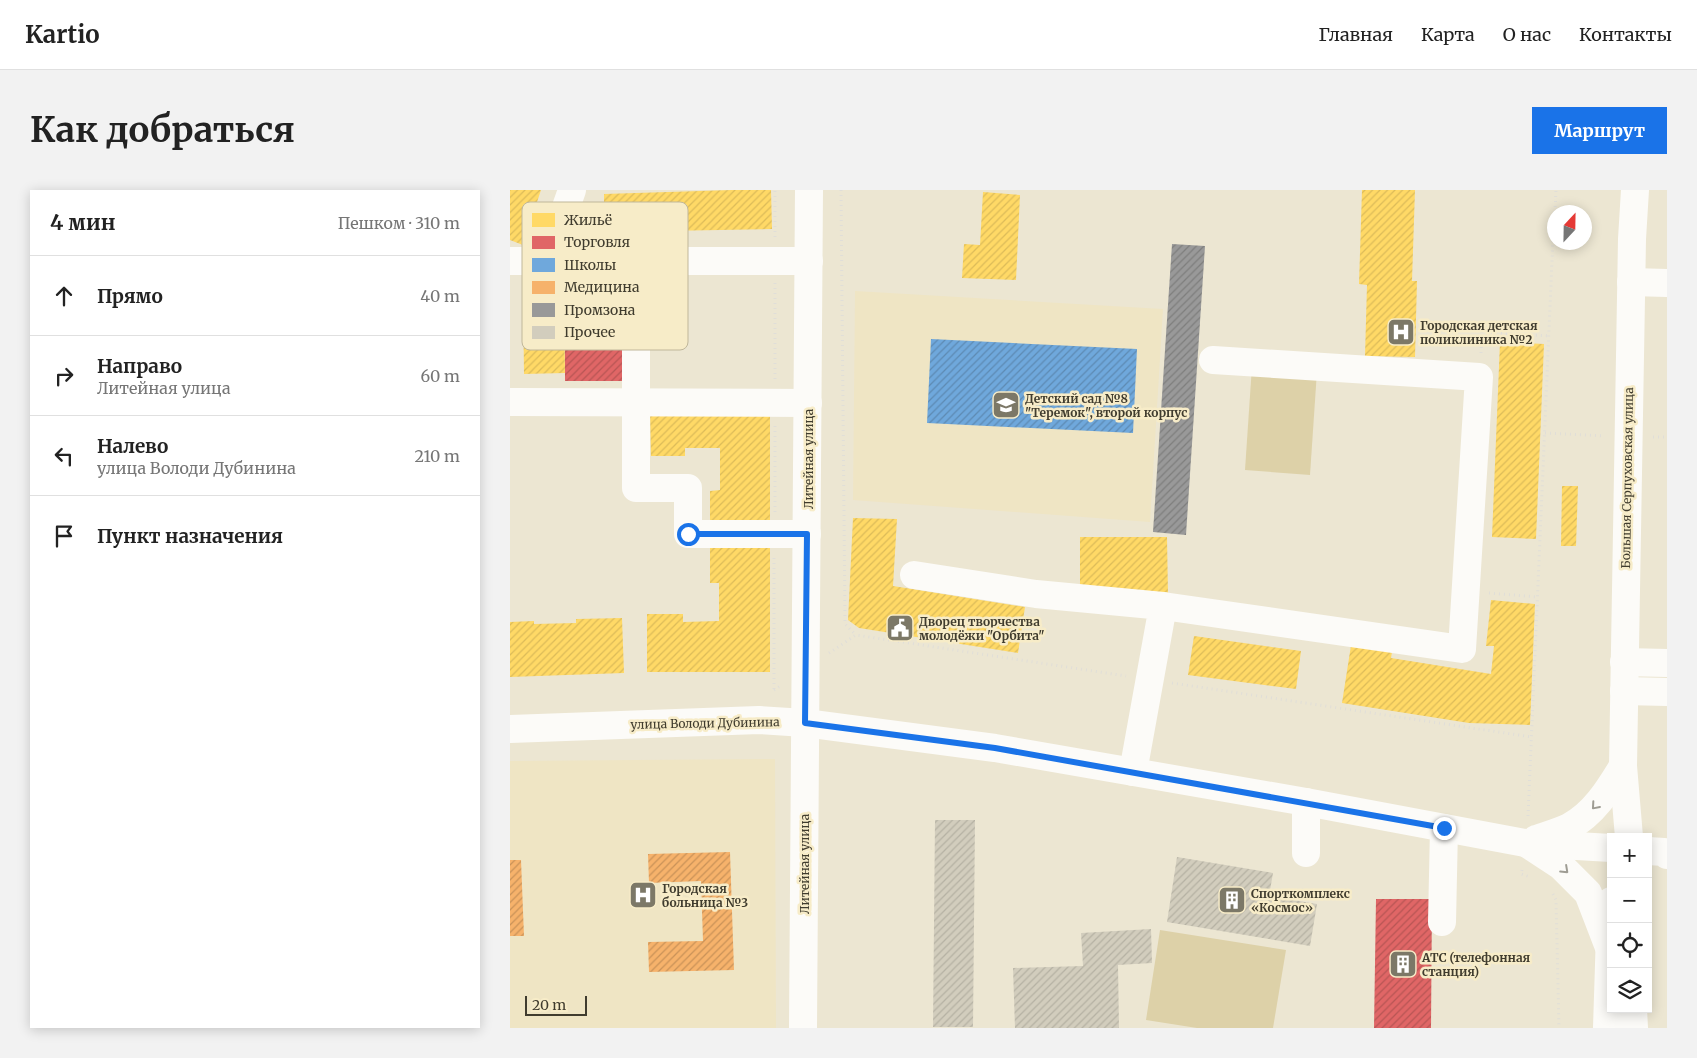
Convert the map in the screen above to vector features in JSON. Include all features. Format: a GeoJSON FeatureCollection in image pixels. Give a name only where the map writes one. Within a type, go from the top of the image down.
{"type":"FeatureCollection","features":[{"type":"Feature","properties":{"kind":"street"},"geometry":{"type":"LineString","coordinates":[[568,202],[572,190]]}},
{"type":"Feature","properties":{"kind":"street","name":"Литейная улица"},"geometry":{"type":"LineString","coordinates":[[803,1028],[809,190]]}},
{"type":"Feature","properties":{"kind":"street","name":"Большая Серпуховская улица"},"geometry":{"type":"LineString","coordinates":[[1629,833],[1623,766],[1624,662],[1631,282],[1635,190]]}},
{"type":"Feature","properties":{"kind":"street"},"geometry":{"type":"LineString","coordinates":[[688,261],[809,261]]}},
{"type":"Feature","properties":{"kind":"street"},"geometry":{"type":"LineString","coordinates":[[1631,282],[1667,284]]}},
{"type":"Feature","properties":{"kind":"street"},"geometry":{"type":"LineString","coordinates":[[636,350],[636,488],[688,488],[688,534],[807,534]]}},
{"type":"Feature","properties":{"kind":"street"},"geometry":{"type":"LineString","coordinates":[[914,575],[1036,594],[1163,606],[1462,649],[1479,377],[1213,360]]}},
{"type":"Feature","properties":{"kind":"street"},"geometry":{"type":"LineString","coordinates":[[510,402],[808,403]]}},
{"type":"Feature","properties":{"kind":"street"},"geometry":{"type":"LineString","coordinates":[[1133,772],[1163,606]]}},
{"type":"Feature","properties":{"kind":"street"},"geometry":{"type":"LineString","coordinates":[[1624,662],[1667,663]]}},
{"type":"Feature","properties":{"kind":"street"},"geometry":{"type":"LineString","coordinates":[[1624,691],[1667,692]]}},
{"type":"Feature","properties":{"kind":"street","name":"улица Володи Дубинина"},"geometry":{"type":"LineString","coordinates":[[510,729],[759,720],[805,723],[995,748],[1306,802],[1525,843],[1607,848]]}},
{"type":"Feature","properties":{"kind":"street"},"geometry":{"type":"LineString","coordinates":[[1525,843],[1569,827],[1591,811],[1607,792],[1623,766]]}},
{"type":"Feature","properties":{"kind":"street","name":"Большая Серпуховская улица"},"geometry":{"type":"LineString","coordinates":[[1615,833],[1623,766]]}},
{"type":"Feature","properties":{"kind":"street"},"geometry":{"type":"LineString","coordinates":[[1306,802],[1306,853]]}},
{"type":"Feature","properties":{"kind":"street"},"geometry":{"type":"LineString","coordinates":[[1442,922],[1444,828]]}},
{"type":"Feature","properties":{"kind":"street"},"geometry":{"type":"LineString","coordinates":[[1525,843],[1561,866],[1588,893],[1607,942]]}},
{"type":"Feature","properties":{"kind":"street"},"geometry":{"type":"LineString","coordinates":[[1652,851],[1664,852],[1667,855]]}},
{"type":"Feature","properties":{"kind":"street"},"geometry":{"type":"LineString","coordinates":[[1607,1028],[1608,968]]}},
{"type":"Feature","properties":{"kind":"street"},"geometry":{"type":"LineString","coordinates":[[1633,1013],[1634,1028]]}},
{"type":"Feature","properties":{"kind":"path"},"geometry":{"type":"LineString","coordinates":[[774,690],[775,190]]}},
{"type":"Feature","properties":{"kind":"path"},"geometry":{"type":"LineString","coordinates":[[842,190],[845,624],[856,635]]}},
{"type":"Feature","properties":{"kind":"path"},"geometry":{"type":"LineString","coordinates":[[1555,205],[1556,190]]}},
{"type":"Feature","properties":{"kind":"path"},"geometry":{"type":"LineString","coordinates":[[1537,878],[1522,874],[1538,596],[1552,250]]}},
{"type":"Feature","properties":{"kind":"path"},"geometry":{"type":"LineString","coordinates":[[1479,377],[1482,332],[1549,336]]}},
{"type":"Feature","properties":{"kind":"path"},"geometry":{"type":"LineString","coordinates":[[1466,592],[1538,596]]}},
{"type":"Feature","properties":{"kind":"path"},"geometry":{"type":"LineString","coordinates":[[1552,891],[1556,900],[1559,1028]]}},
{"type":"Feature","properties":{"kind":"shaded area","name":"Детский сад №8 \"Теремок\", второй корпус"},"geometry":{"type":"Polygon","coordinates":[[[855,291],[1163,309],[1150,522],[853,500],[855,291]]]}},
{"type":"Feature","properties":{"kind":"shaded area"},"geometry":{"type":"Polygon","coordinates":[[[1252,366],[1317,371],[1310,475],[1245,470],[1252,366]]]}},
{"type":"Feature","properties":{"kind":"shaded area","name":"Городская больница №3"},"geometry":{"type":"Polygon","coordinates":[[[775,759],[776,1028],[510,1028],[510,761],[775,759]]]}},
{"type":"Feature","properties":{"kind":"shaded area"},"geometry":{"type":"Polygon","coordinates":[[[1160,930],[1286,950],[1273,1028],[1197,1028],[1146,1020],[1160,930]]]}},
{"type":"Feature","properties":{"kind":"building: Жильё"},"geometry":{"type":"Polygon","coordinates":[[[510,190],[541,190],[537,202],[522,202],[522,245],[510,240],[510,190]]]}},
{"type":"Feature","properties":{"kind":"building: Жильё"},"geometry":{"type":"Polygon","coordinates":[[[771,190],[772,229],[688,230],[688,202],[604,202],[604,194],[771,190]]]}},
{"type":"Feature","properties":{"kind":"building: Жильё"},"geometry":{"type":"Polygon","coordinates":[[[1362,190],[1415,190],[1412,281],[1417,281],[1415,357],[1365,356],[1367,285],[1359,284],[1362,190]]]}},
{"type":"Feature","properties":{"kind":"building: Жильё"},"geometry":{"type":"Polygon","coordinates":[[[983,192],[1020,195],[1016,280],[962,278],[964,244],[980,245],[983,192]]]}},
{"type":"Feature","properties":{"kind":"building: Жильё"},"geometry":{"type":"Polygon","coordinates":[[[1500,342],[1544,344],[1536,539],[1492,537],[1500,342]]]}},
{"type":"Feature","properties":{"kind":"building: Жильё"},"geometry":{"type":"Polygon","coordinates":[[[524,350],[565,350],[565,373],[524,374],[524,350]]]}},
{"type":"Feature","properties":{"kind":"building: Жильё"},"geometry":{"type":"Polygon","coordinates":[[[650,408],[770,408],[770,527],[710,527],[710,491],[720,490],[720,448],[685,448],[685,456],[651,456],[650,408]]]}},
{"type":"Feature","properties":{"kind":"building: Жильё"},"geometry":{"type":"Polygon","coordinates":[[[1562,486],[1578,486],[1576,546],[1561,546],[1562,486]]]}},
{"type":"Feature","properties":{"kind":"building: Жильё"},"geometry":{"type":"Polygon","coordinates":[[[853,518],[897,519],[893,586],[1025,607],[1018,653],[859,628],[848,620],[853,518]]]}},
{"type":"Feature","properties":{"kind":"building: Жильё"},"geometry":{"type":"Polygon","coordinates":[[[1080,537],[1167,537],[1168,595],[1080,595],[1080,537]]]}},
{"type":"Feature","properties":{"kind":"building: Жильё"},"geometry":{"type":"Polygon","coordinates":[[[710,545],[770,545],[770,672],[647,672],[647,614],[683,614],[683,622],[719,621],[719,583],[710,583],[710,545]]]}},
{"type":"Feature","properties":{"kind":"building: Жильё"},"geometry":{"type":"Polygon","coordinates":[[[1491,600],[1535,604],[1530,725],[1469,723],[1342,703],[1352,639],[1393,646],[1391,658],[1491,674],[1494,646],[1486,646],[1491,600]]]}},
{"type":"Feature","properties":{"kind":"building: Жильё"},"geometry":{"type":"Polygon","coordinates":[[[622,618],[624,673],[510,677],[510,622],[534,621],[534,624],[576,623],[576,619],[622,618]]]}},
{"type":"Feature","properties":{"kind":"building: Жильё"},"geometry":{"type":"Polygon","coordinates":[[[1194,636],[1301,651],[1296,689],[1188,675],[1194,636]]]}},
{"type":"Feature","properties":{"kind":"building: Торговля"},"geometry":{"type":"Polygon","coordinates":[[[565,350],[624,350],[624,381],[565,381],[565,350]]]}},
{"type":"Feature","properties":{"kind":"building: Торговля","name":"АТС (телефонная станция)"},"geometry":{"type":"Polygon","coordinates":[[[1376,899],[1432,899],[1431,1028],[1374,1028],[1376,899]]]}},
{"type":"Feature","properties":{"kind":"building: Школы"},"geometry":{"type":"Polygon","coordinates":[[[931,339],[1137,349],[1133,433],[927,423],[931,339]]]}},
{"type":"Feature","properties":{"kind":"building: Медицина"},"geometry":{"type":"Polygon","coordinates":[[[730,852],[734,970],[649,972],[648,942],[703,941],[701,881],[649,883],[648,854],[730,852]]]}},
{"type":"Feature","properties":{"kind":"building: Медицина"},"geometry":{"type":"Polygon","coordinates":[[[510,860],[521,860],[524,936],[510,936],[510,860]]]}},
{"type":"Feature","properties":{"kind":"building: Промзона"},"geometry":{"type":"Polygon","coordinates":[[[1172,244],[1205,246],[1186,535],[1153,532],[1172,244]]]}},
{"type":"Feature","properties":{"kind":"building: Прочее"},"geometry":{"type":"Polygon","coordinates":[[[935,820],[975,820],[973,1027],[933,1027],[935,820]]]}},
{"type":"Feature","properties":{"kind":"building: Прочее","name":"Спорткомплекс «Космос»"},"geometry":{"type":"Polygon","coordinates":[[[1177,857],[1273,873],[1269,896],[1317,904],[1310,946],[1167,922],[1177,857]]]}},
{"type":"Feature","properties":{"kind":"building: Прочее"},"geometry":{"type":"Polygon","coordinates":[[[1151,929],[1152,963],[1118,965],[1119,1028],[1015,1028],[1013,968],[1083,966],[1081,933],[1151,929]]]}},
{"type":"Feature","properties":{"kind":"place","name":"Городская детская поликлиника №2"},"geometry":{"type":"Point","coordinates":[1401,332]}},
{"type":"Feature","properties":{"kind":"place","name":"Детский сад №8 \"Теремок\", второй корпус"},"geometry":{"type":"Point","coordinates":[1006,405]}},
{"type":"Feature","properties":{"kind":"place","name":"Дворец творчества молодёжи \"Орбита\""},"geometry":{"type":"Point","coordinates":[900,628]}},
{"type":"Feature","properties":{"kind":"place","name":"Городская больница №3"},"geometry":{"type":"Point","coordinates":[643,895]}},
{"type":"Feature","properties":{"kind":"place","name":"Спорткомплекс «Космос»"},"geometry":{"type":"Point","coordinates":[1232,900]}},
{"type":"Feature","properties":{"kind":"place","name":"АТС (телефонная станция)"},"geometry":{"type":"Point","coordinates":[1403,964]}},
{"type":"Feature","properties":{"kind":"route"},"geometry":{"type":"LineString","coordinates":[[688,534],[807,534],[805,723],[995,748],[1444,828]]}}]}
